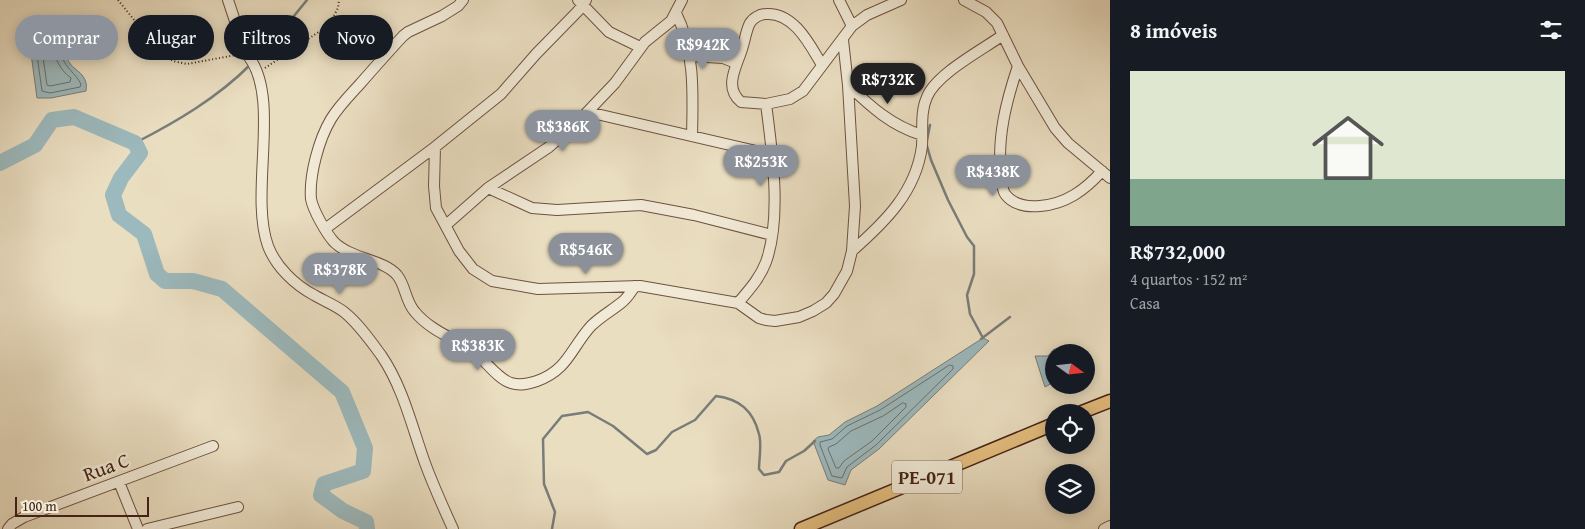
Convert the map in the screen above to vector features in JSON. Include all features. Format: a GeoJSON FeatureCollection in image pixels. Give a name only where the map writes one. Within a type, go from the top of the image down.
{"type":"FeatureCollection","features":[{"type":"Feature","properties":{"kind":"main road"},"geometry":{"type":"LineString","coordinates":[[1095,407],[1110,401]]}},
{"type":"Feature","properties":{"kind":"main road","name":"PE-071"},"geometry":{"type":"LineString","coordinates":[[801,529],[1045,428]]}},
{"type":"Feature","properties":{"kind":"street"},"geometry":{"type":"LineString","coordinates":[[228,0],[252,62],[264,117],[261,190],[262,223],[272,255],[278,264],[298,284],[350,317],[382,356],[400,392],[426,465],[453,529]]}},
{"type":"Feature","properties":{"kind":"street"},"geometry":{"type":"LineString","coordinates":[[463,0],[450,12],[403,36],[342,104],[331,119],[317,152],[311,189],[313,207],[325,229],[332,240],[344,250],[386,267],[395,273],[402,284],[409,305],[423,321],[470,350],[483,359],[504,380],[514,384],[529,384],[546,378],[557,371],[567,361],[590,327],[622,303],[635,286]]}},
{"type":"Feature","properties":{"kind":"street"},"geometry":{"type":"LineString","coordinates":[[446,225],[488,188],[549,147],[588,112],[627,68],[640,47],[671,21],[682,0]]}},
{"type":"Feature","properties":{"kind":"street"},"geometry":{"type":"LineString","coordinates":[[839,0],[852,26]]}},
{"type":"Feature","properties":{"kind":"street"},"geometry":{"type":"LineString","coordinates":[[822,65],[808,42],[795,26],[777,15],[767,14],[755,18],[749,24],[742,49],[733,70],[735,96],[741,102],[766,104],[790,98],[803,91],[852,26],[867,15],[901,0]]}},
{"type":"Feature","properties":{"kind":"street"},"geometry":{"type":"LineString","coordinates":[[964,0],[986,12],[997,23],[1018,66],[1055,128],[1068,143],[1106,174],[1086,188],[1053,204],[1025,206],[1007,196],[1003,186],[1000,168],[1001,131],[1006,103],[1018,66]]}},
{"type":"Feature","properties":{"kind":"street"},"geometry":{"type":"LineString","coordinates":[[325,229],[435,147],[501,94],[582,1],[609,32],[640,47]]}},
{"type":"Feature","properties":{"kind":"street"},"geometry":{"type":"LineString","coordinates":[[676,13],[685,33],[690,56],[692,136]]}},
{"type":"Feature","properties":{"kind":"street"},"geometry":{"type":"LineString","coordinates":[[852,251],[881,226],[904,198],[919,162],[924,104],[938,80],[1003,35]]}},
{"type":"Feature","properties":{"kind":"street"},"geometry":{"type":"LineString","coordinates":[[435,147],[434,200],[436,208],[459,251],[473,269],[492,280],[538,289],[635,286],[738,303],[759,318],[775,321],[799,317],[826,303],[834,294],[847,271],[852,251],[855,206],[848,86],[843,40]]}},
{"type":"Feature","properties":{"kind":"street"},"geometry":{"type":"LineString","coordinates":[[690,56],[722,58],[736,63]]}},
{"type":"Feature","properties":{"kind":"street"},"geometry":{"type":"LineString","coordinates":[[848,86],[890,121],[908,131],[922,135]]}},
{"type":"Feature","properties":{"kind":"street"},"geometry":{"type":"LineString","coordinates":[[738,303],[751,288],[762,270],[772,235],[774,204],[773,155],[766,104]]}},
{"type":"Feature","properties":{"kind":"street"},"geometry":{"type":"LineString","coordinates":[[588,112],[773,155]]}},
{"type":"Feature","properties":{"kind":"street"},"geometry":{"type":"LineString","coordinates":[[488,188],[532,208],[557,210],[641,205],[694,215],[772,235]]}},
{"type":"Feature","properties":{"kind":"street","name":"Rua C"},"geometry":{"type":"LineString","coordinates":[[10,526],[46,508],[213,446]]}},
{"type":"Feature","properties":{"kind":"street"},"geometry":{"type":"LineString","coordinates":[[119,482],[138,529]]}},
{"type":"Feature","properties":{"kind":"street"},"geometry":{"type":"LineString","coordinates":[[146,529],[238,507]]}},
{"type":"Feature","properties":{"kind":"street"},"geometry":{"type":"LineString","coordinates":[[1104,529],[1110,526]]}},
{"type":"Feature","properties":{"kind":"path"},"geometry":{"type":"LineString","coordinates":[[118,0],[160,52],[173,61],[187,64],[252,62],[329,25],[338,8],[339,0]]}},
{"type":"Feature","properties":{"kind":"water"},"geometry":{"type":"Polygon","coordinates":[[[32,60],[68,60],[84,77],[86,91],[51,98],[37,98],[32,60]]]}},
{"type":"Feature","properties":{"kind":"water"},"geometry":{"type":"Polygon","coordinates":[[[983,338],[989,341],[879,449],[851,470],[845,485],[828,480],[813,441],[818,437],[829,435],[845,422],[877,406],[983,338]]]}},
{"type":"Feature","properties":{"kind":"water"},"geometry":{"type":"Polygon","coordinates":[[[1035,356],[1045,356],[1045,387],[1035,356]]]}},
{"type":"Feature","properties":{"kind":"waterway"},"geometry":{"type":"LineString","coordinates":[[253,61],[276,38],[307,0]]}},
{"type":"Feature","properties":{"kind":"waterway"},"geometry":{"type":"LineString","coordinates":[[135,143],[166,127],[210,99],[250,65]]}},
{"type":"Feature","properties":{"kind":"waterway"},"geometry":{"type":"LineString","coordinates":[[0,163],[35,145],[52,120],[74,117],[135,143],[140,153],[121,178],[113,195],[119,215],[144,234],[157,274],[165,281],[193,281],[222,289],[342,392],[365,448],[363,471],[324,484],[321,495],[343,511],[366,522],[367,529]]}},
{"type":"Feature","properties":{"kind":"waterway"},"geometry":{"type":"LineString","coordinates":[[927,140],[930,125]]}},
{"type":"Feature","properties":{"kind":"waterway"},"geometry":{"type":"LineString","coordinates":[[927,146],[948,200],[967,237],[974,246],[974,274],[967,295],[970,314],[983,338]]}},
{"type":"Feature","properties":{"kind":"waterway"},"geometry":{"type":"LineString","coordinates":[[981,339],[1010,317]]}},
{"type":"Feature","properties":{"kind":"waterway"},"geometry":{"type":"LineString","coordinates":[[552,529],[555,512],[544,484],[543,439],[562,416],[588,412],[613,426],[647,454],[656,450],[672,432],[695,420],[716,396],[732,400],[744,407],[753,418],[760,438],[759,469],[764,475],[779,472],[786,461],[804,451],[815,441]]}}]}
